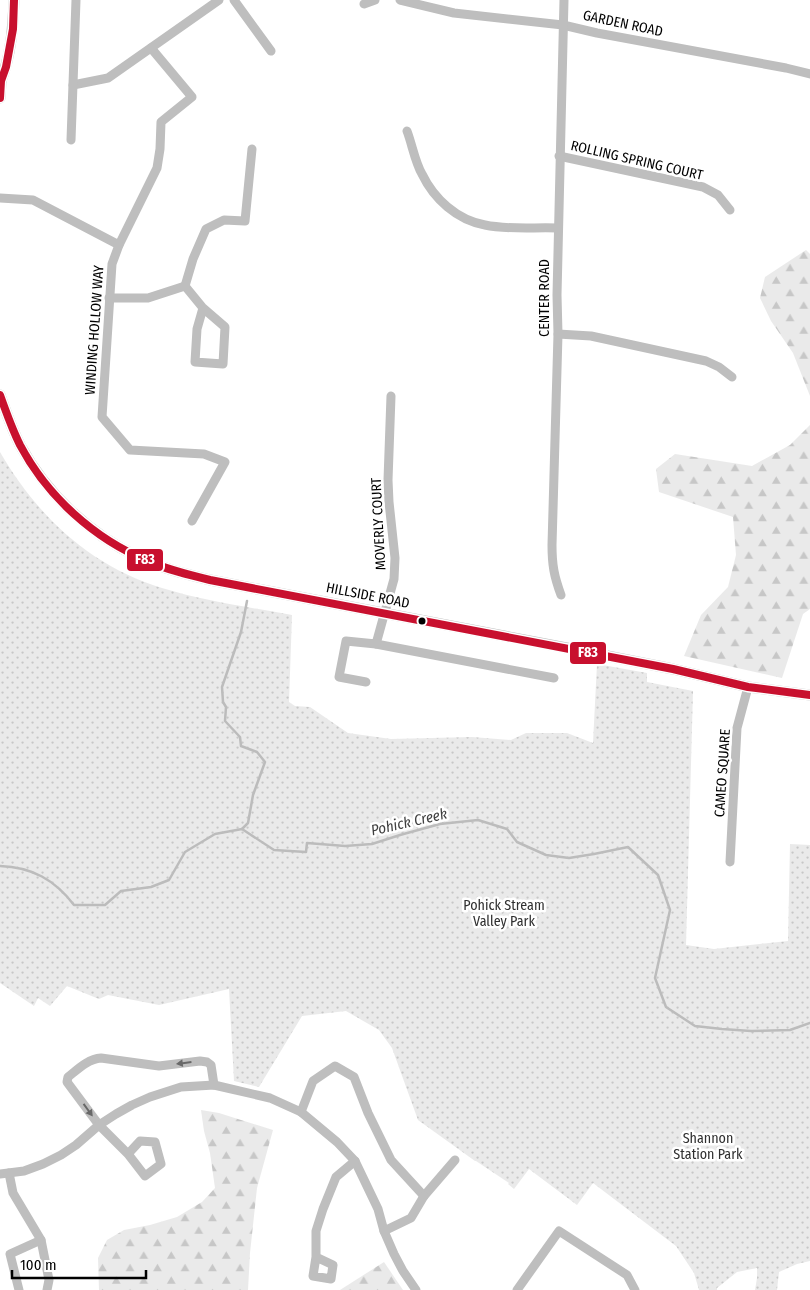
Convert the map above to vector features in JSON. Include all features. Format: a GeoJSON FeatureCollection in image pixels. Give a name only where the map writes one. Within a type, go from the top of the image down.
{"type":"FeatureCollection","features":[{"type":"Feature","properties":{"kind":"street"},"geometry":{"type":"LineString","coordinates":[[0,98],[0,79],[6,67],[13,29],[14,0]]}},
{"type":"Feature","properties":{"kind":"street"},"geometry":{"type":"LineString","coordinates":[[71,140],[76,0]]}},
{"type":"Feature","properties":{"kind":"street"},"geometry":{"type":"LineString","coordinates":[[73,85],[108,78],[218,0]]}},
{"type":"Feature","properties":{"kind":"street"},"geometry":{"type":"LineString","coordinates":[[234,0],[271,51]]}},
{"type":"Feature","properties":{"kind":"street"},"geometry":{"type":"LineString","coordinates":[[364,4],[375,0]]}},
{"type":"Feature","properties":{"kind":"street","name":"GARDEN ROAD"},"geometry":{"type":"LineString","coordinates":[[400,0],[454,13],[564,25],[810,74]]}},
{"type":"Feature","properties":{"kind":"street","name":"CENTER ROAD"},"geometry":{"type":"LineString","coordinates":[[562,595],[554,572],[552,545],[558,334],[559,156],[564,0]]}},
{"type":"Feature","properties":{"kind":"street","name":"WINDING HOLLOW WAY"},"geometry":{"type":"LineString","coordinates":[[151,48],[192,97],[161,122],[160,150],[156,168],[119,245],[112,264],[102,417],[130,450],[204,454],[225,462],[192,521]]}},
{"type":"Feature","properties":{"kind":"street"},"geometry":{"type":"LineString","coordinates":[[407,131],[421,173],[438,198],[454,211],[465,218],[496,227],[558,228]]}},
{"type":"Feature","properties":{"kind":"street"},"geometry":{"type":"LineString","coordinates":[[185,286],[193,258],[206,229],[224,220],[245,221],[252,149]]}},
{"type":"Feature","properties":{"kind":"street","name":"ROLLING SPRING COURT"},"geometry":{"type":"LineString","coordinates":[[559,156],[703,187],[718,195],[730,210]]}},
{"type":"Feature","properties":{"kind":"street"},"geometry":{"type":"LineString","coordinates":[[0,198],[33,200],[119,245]]}},
{"type":"Feature","properties":{"kind":"street"},"geometry":{"type":"LineString","coordinates":[[109,298],[148,298],[185,286]]}},
{"type":"Feature","properties":{"kind":"street"},"geometry":{"type":"LineString","coordinates":[[185,286],[203,308],[225,327],[223,364],[195,362],[197,329],[203,308]]}},
{"type":"Feature","properties":{"kind":"street"},"geometry":{"type":"LineString","coordinates":[[558,334],[591,336],[706,361],[719,367],[732,377]]}},
{"type":"Feature","properties":{"kind":"street","name":"HILLSIDE ROAD"},"geometry":{"type":"LineString","coordinates":[[0,396],[20,445],[36,470],[65,505],[102,536],[121,548],[154,564],[190,576],[673,669],[748,687],[810,695]]}},
{"type":"Feature","properties":{"kind":"street","name":"MOVERLY COURT"},"geometry":{"type":"LineString","coordinates":[[376,644],[394,579],[395,558],[388,480],[391,396]]}},
{"type":"Feature","properties":{"kind":"street"},"geometry":{"type":"LineString","coordinates":[[366,682],[339,677],[346,641],[376,644],[554,678]]}},
{"type":"Feature","properties":{"kind":"street","name":"CAMEO SQUARE"},"geometry":{"type":"LineString","coordinates":[[730,862],[737,728],[748,687]]}},
{"type":"Feature","properties":{"kind":"street"},"geometry":{"type":"LineString","coordinates":[[128,1154],[99,1126],[67,1082],[68,1077],[96,1058],[159,1066],[200,1061],[209,1063],[214,1085]]}},
{"type":"Feature","properties":{"kind":"street"},"geometry":{"type":"LineString","coordinates":[[301,1112],[313,1082],[335,1066],[354,1077],[368,1113],[391,1160],[424,1196]]}},
{"type":"Feature","properties":{"kind":"street"},"geometry":{"type":"LineString","coordinates":[[47,1290],[48,1280],[41,1240],[13,1194],[4,1173],[32,1168],[61,1156],[116,1114],[150,1097],[181,1088],[214,1085],[270,1098],[301,1112],[355,1161],[378,1209],[384,1231],[403,1271],[416,1290]]}},
{"type":"Feature","properties":{"kind":"street"},"geometry":{"type":"LineString","coordinates":[[384,1231],[411,1218],[424,1196],[455,1160]]}},
{"type":"Feature","properties":{"kind":"street"},"geometry":{"type":"LineString","coordinates":[[316,1257],[316,1231],[336,1177],[355,1161]]}},
{"type":"Feature","properties":{"kind":"street"},"geometry":{"type":"LineString","coordinates":[[517,1290],[559,1231],[627,1275],[635,1290]]}},
{"type":"Feature","properties":{"kind":"street"},"geometry":{"type":"LineString","coordinates":[[20,1290],[10,1254],[41,1240]]}},
{"type":"Feature","properties":{"kind":"green space"},"geometry":{"type":"Polygon","coordinates":[[[806,250],[810,254],[810,396],[793,353],[771,321],[760,298],[765,277],[806,250]]]}},
{"type":"Feature","properties":{"kind":"green space"},"geometry":{"type":"Polygon","coordinates":[[[810,425],[810,609],[803,614],[782,678],[684,656],[701,615],[728,587],[736,555],[733,517],[659,492],[656,469],[675,454],[752,466],[790,445],[810,425]]]}},
{"type":"Feature","properties":{"kind":"green space","name":"Pohick Stream Valley Park"},"geometry":{"type":"Polygon","coordinates":[[[0,452],[31,497],[49,517],[68,536],[112,566],[136,578],[178,593],[292,615],[289,702],[295,706],[310,707],[348,733],[391,739],[472,737],[511,740],[526,733],[567,733],[593,743],[597,664],[647,673],[647,682],[693,691],[686,945],[714,949],[788,941],[790,844],[810,845],[810,1261],[797,1264],[779,1272],[777,1290],[755,1290],[757,1268],[737,1272],[717,1290],[699,1290],[694,1273],[676,1246],[593,1183],[577,1205],[529,1169],[514,1189],[509,1183],[418,1120],[392,1048],[379,1030],[346,1011],[302,1016],[259,1087],[234,1081],[229,989],[159,1005],[108,995],[99,999],[67,986],[50,1006],[38,998],[34,1006],[0,983],[0,452]]]}},
{"type":"Feature","properties":{"kind":"green space"},"geometry":{"type":"Polygon","coordinates":[[[201,1110],[219,1113],[273,1130],[257,1188],[248,1290],[99,1290],[98,1258],[107,1240],[124,1230],[177,1217],[202,1202],[215,1188],[201,1110]]]}},
{"type":"Feature","properties":{"kind":"green space"},"geometry":{"type":"Polygon","coordinates":[[[384,1262],[403,1290],[340,1290],[384,1262]]]}},
{"type":"Feature","properties":{"kind":"waterway"},"geometry":{"type":"LineString","coordinates":[[242,829],[248,823],[253,795],[265,762],[257,752],[241,746],[240,737],[225,721],[226,707],[223,702],[222,687],[241,632],[247,601]]}},
{"type":"Feature","properties":{"kind":"waterway","name":"Pohick Creek"},"geometry":{"type":"LineString","coordinates":[[0,866],[22,869],[42,876],[59,888],[74,905],[105,905],[121,891],[151,887],[169,880],[185,852],[215,834],[242,829],[274,850],[306,852],[307,843],[345,846],[372,844],[440,824],[478,820],[507,829],[517,842],[546,855],[569,858],[628,847],[658,875],[670,910],[655,978],[666,1007],[695,1026],[751,1031],[790,1030],[810,1023]]}},
{"type":"Feature","properties":{"kind":"transit line","name":"F83"},"geometry":{"type":"LineString","coordinates":[[0,98],[1,81],[6,67],[13,29],[14,0]]}},
{"type":"Feature","properties":{"kind":"transit line","name":"F83"},"geometry":{"type":"LineString","coordinates":[[0,395],[20,445],[31,464],[58,498],[74,514],[109,541],[128,552],[163,567],[210,580],[673,669],[748,687],[810,695]]}},
{"type":"Feature","properties":{"kind":"park label","name":"Shannon Station Park"},"geometry":{"type":"Point","coordinates":[708,1146]}}]}
